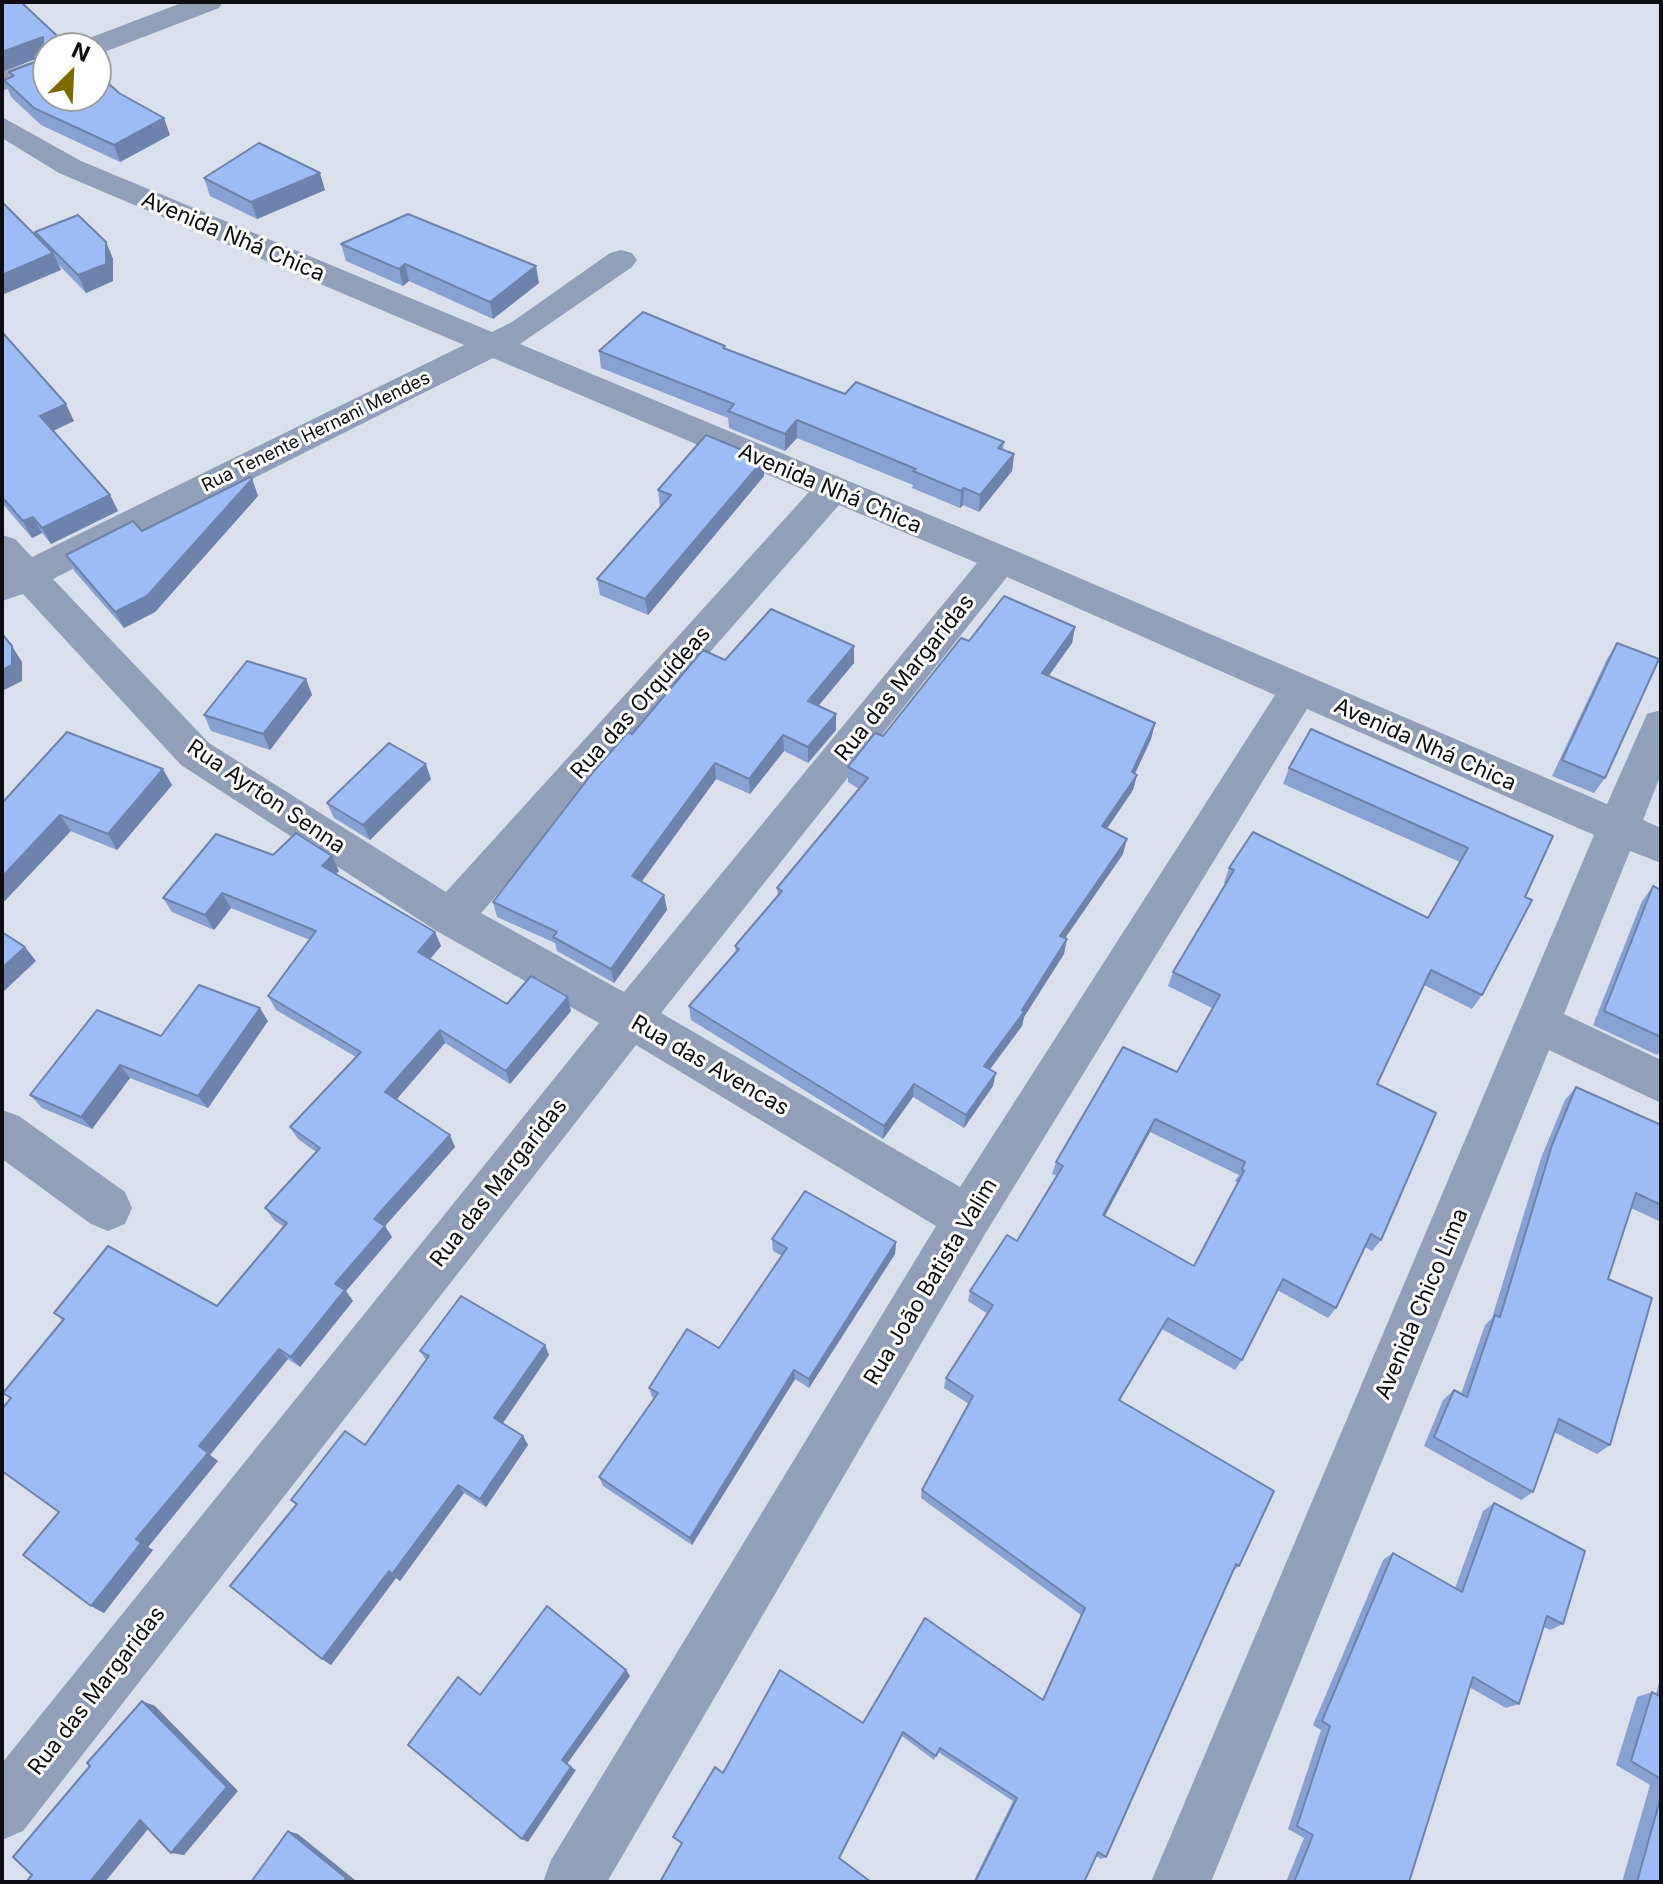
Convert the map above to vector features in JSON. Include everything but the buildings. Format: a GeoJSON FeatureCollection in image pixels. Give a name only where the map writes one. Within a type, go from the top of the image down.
{"type":"FeatureCollection","features":[{"type":"Feature","properties":{"kind":"street"},"geometry":{"type":"LineString","coordinates":[[112,39],[209,2]]}},
{"type":"Feature","properties":{"kind":"street"},"geometry":{"type":"LineString","coordinates":[[2,82],[32,70]]}},
{"type":"Feature","properties":{"kind":"street","name":"Avenida Nhá Chica"},"geometry":{"type":"LineString","coordinates":[[2,126],[70,167],[1001,559],[1640,838]]}},
{"type":"Feature","properties":{"kind":"street","name":"Rua Tenente Hernani Mendes"},"geometry":{"type":"LineString","coordinates":[[10,571],[524,329],[621,260]]}},
{"type":"Feature","properties":{"kind":"street","name":"Rua das Orquídeas"},"geometry":{"type":"LineString","coordinates":[[450,917],[832,490]]}},
{"type":"Feature","properties":{"kind":"street","name":"Rua das Margaridas"},"geometry":{"type":"LineString","coordinates":[[2,1810],[630,1018],[1001,559]]}},
{"type":"Feature","properties":{"kind":"street","name":"Rua Ayrton Senna"},"geometry":{"type":"LineString","coordinates":[[10,571],[195,754],[450,917]]}},
{"type":"Feature","properties":{"kind":"street","name":"Rua João Batista Valim"},"geometry":{"type":"LineString","coordinates":[[573,1882],[968,1218],[1299,689]]}},
{"type":"Feature","properties":{"kind":"street","name":"Avenida Chico Lima"},"geometry":{"type":"LineString","coordinates":[[1181,1882],[1539,1024],[1640,838],[1661,725]]}},
{"type":"Feature","properties":{"kind":"street","name":"Rua das Avencas"},"geometry":{"type":"LineString","coordinates":[[450,917],[630,1018],[968,1218]]}},
{"type":"Feature","properties":{"kind":"street"},"geometry":{"type":"LineString","coordinates":[[1539,1024],[1661,1082]]}},
{"type":"Feature","properties":{"kind":"street"},"geometry":{"type":"LineString","coordinates":[[2,1131],[108,1208]]}}]}
